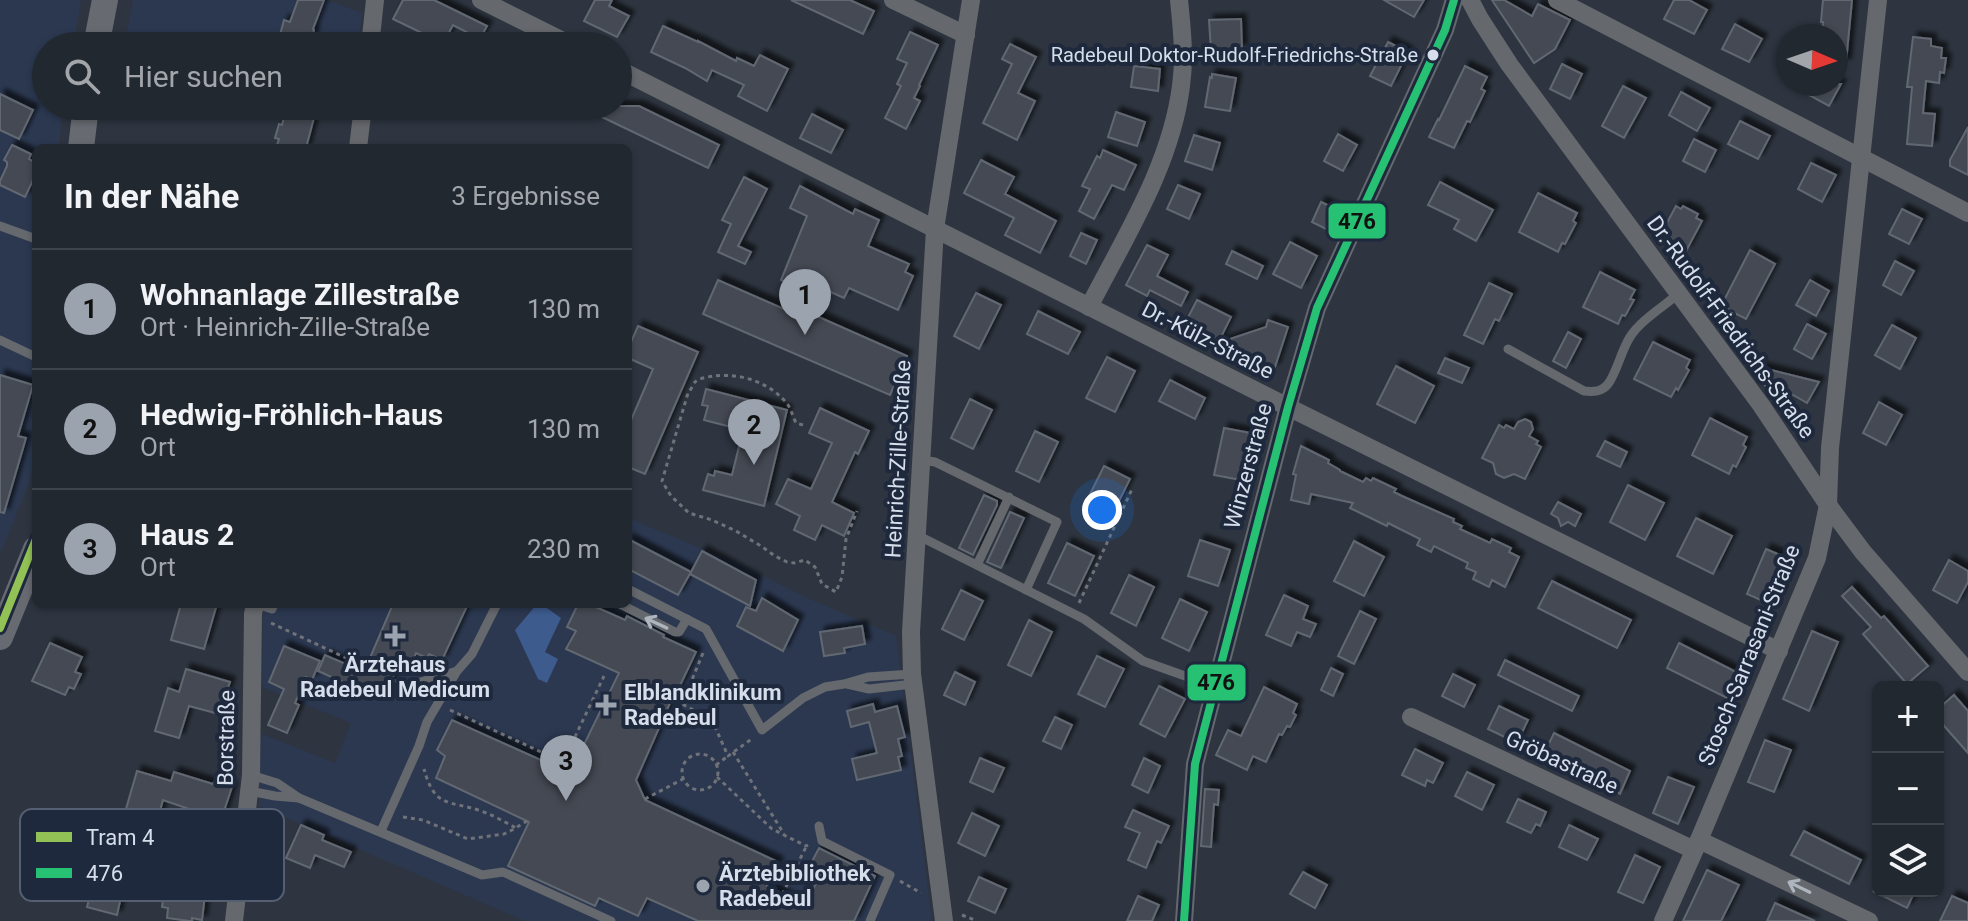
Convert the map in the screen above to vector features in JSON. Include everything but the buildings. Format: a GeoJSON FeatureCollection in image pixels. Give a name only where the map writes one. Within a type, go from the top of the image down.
{"type":"FeatureCollection","features":[{"type":"Feature","properties":{"kind":"main road"},"geometry":{"type":"LineString","coordinates":[[99,32],[105,0]]}},
{"type":"Feature","properties":{"kind":"main road"},"geometry":{"type":"LineString","coordinates":[[81,144],[84,120]]}},
{"type":"Feature","properties":{"kind":"main road"},"geometry":{"type":"LineString","coordinates":[[0,637],[32,559]]}},
{"type":"Feature","properties":{"kind":"street"},"geometry":{"type":"LineString","coordinates":[[372,32],[375,0]]}},
{"type":"Feature","properties":{"kind":"street"},"geometry":{"type":"LineString","coordinates":[[481,0],[545,32]]}},
{"type":"Feature","properties":{"kind":"street"},"geometry":{"type":"LineString","coordinates":[[893,0],[966,35]]}},
{"type":"Feature","properties":{"kind":"street","name":"Heinrich-Zille-Straße"},"geometry":{"type":"LineString","coordinates":[[943,913],[913,679],[911,632],[935,229],[971,0]]}},
{"type":"Feature","properties":{"kind":"street"},"geometry":{"type":"LineString","coordinates":[[1089,307],[1148,193],[1174,121],[1182,82],[1183,37],[1179,0]]}},
{"type":"Feature","properties":{"kind":"street","name":"Winzerstraße"},"geometry":{"type":"LineString","coordinates":[[1184,921],[1195,764],[1288,407],[1317,308],[1445,30],[1454,0]]}},
{"type":"Feature","properties":{"kind":"street","name":"Dr.-Rudolf-Friedrichs-Straße"},"geometry":{"type":"LineString","coordinates":[[1470,0],[1509,64],[1761,405],[1828,505],[1863,552],[1968,672]]}},
{"type":"Feature","properties":{"kind":"street"},"geometry":{"type":"LineString","coordinates":[[1557,0],[1968,213]]}},
{"type":"Feature","properties":{"kind":"street","name":"Stosch-Sarrasani-Straße"},"geometry":{"type":"LineString","coordinates":[[1663,921],[1817,558],[1828,505],[1830,448],[1878,0]]}},
{"type":"Feature","properties":{"kind":"street","name":"Dr.-Külz-Straße"},"geometry":{"type":"LineString","coordinates":[[632,76],[1779,651]]}},
{"type":"Feature","properties":{"kind":"street"},"geometry":{"type":"LineString","coordinates":[[358,144],[361,120]]}},
{"type":"Feature","properties":{"kind":"street","name":"Borstraße"},"geometry":{"type":"LineString","coordinates":[[247,809],[255,608]]}},
{"type":"Feature","properties":{"kind":"street","name":"Gröbastraße"},"geometry":{"type":"LineString","coordinates":[[1411,717],[1869,921]]}},
{"type":"Feature","properties":{"kind":"street","name":"Borstraße"},"geometry":{"type":"LineString","coordinates":[[234,921],[236,901]]}},
{"type":"Feature","properties":{"kind":"lane"},"geometry":{"type":"LineString","coordinates":[[0,226],[32,238]]}},
{"type":"Feature","properties":{"kind":"lane"},"geometry":{"type":"LineString","coordinates":[[1508,349],[1584,391],[1594,392],[1608,384],[1639,326],[1678,294]]}},
{"type":"Feature","properties":{"kind":"lane"},"geometry":{"type":"LineString","coordinates":[[0,340],[32,355]]}},
{"type":"Feature","properties":{"kind":"lane"},"geometry":{"type":"LineString","coordinates":[[922,460],[935,462],[1057,522],[1026,590]]}},
{"type":"Feature","properties":{"kind":"lane"},"geometry":{"type":"LineString","coordinates":[[977,565],[1009,497]]}},
{"type":"Feature","properties":{"kind":"lane"},"geometry":{"type":"LineString","coordinates":[[917,535],[1084,619],[1143,661],[1216,687]]}},
{"type":"Feature","properties":{"kind":"lane"},"geometry":{"type":"LineString","coordinates":[[632,591],[706,629],[762,730],[803,698],[825,687],[844,684],[869,689],[913,679]]}},
{"type":"Feature","properties":{"kind":"lane"},"geometry":{"type":"LineString","coordinates":[[381,831],[427,722],[457,671],[472,654],[495,608]]}},
{"type":"Feature","properties":{"kind":"lane"},"geometry":{"type":"LineString","coordinates":[[626,608],[675,632],[682,630],[687,619]]}},
{"type":"Feature","properties":{"kind":"lane"},"geometry":{"type":"LineString","coordinates":[[408,686],[457,671]]}},
{"type":"Feature","properties":{"kind":"lane"},"geometry":{"type":"LineString","coordinates":[[250,783],[275,796],[299,798]]}},
{"type":"Feature","properties":{"kind":"lane"},"geometry":{"type":"LineString","coordinates":[[250,783],[277,783],[299,798],[482,875],[503,872],[611,921]]}},
{"type":"Feature","properties":{"kind":"lane"},"geometry":{"type":"LineString","coordinates":[[819,826],[822,841],[890,875],[870,921]]}},
{"type":"Feature","properties":{"kind":"path"},"geometry":{"type":"LineString","coordinates":[[803,425],[796,423],[784,400],[757,381],[729,375],[699,380],[688,393],[662,481],[671,496],[689,513],[736,531],[787,562],[805,560],[815,567],[822,584],[836,592],[842,577],[846,539],[857,511]]}},
{"type":"Feature","properties":{"kind":"path"},"geometry":{"type":"LineString","coordinates":[[1074,615],[1133,487]]}},
{"type":"Feature","properties":{"kind":"path"},"geometry":{"type":"LineString","coordinates":[[257,608],[408,686]]}},
{"type":"Feature","properties":{"kind":"path"},"geometry":{"type":"LineString","coordinates":[[710,634],[682,704],[712,720],[728,756]]}},
{"type":"Feature","properties":{"kind":"path"},"geometry":{"type":"LineString","coordinates":[[437,704],[563,762],[604,676]]}},
{"type":"Feature","properties":{"kind":"path"},"geometry":{"type":"LineString","coordinates":[[716,765],[762,730]]}},
{"type":"Feature","properties":{"kind":"path"},"geometry":{"type":"LineString","coordinates":[[419,746],[430,788],[439,797],[448,803],[483,811],[516,828]]}},
{"type":"Feature","properties":{"kind":"path"},"geometry":{"type":"LineString","coordinates":[[733,752],[785,836]]}},
{"type":"Feature","properties":{"kind":"path"},"geometry":{"type":"LineString","coordinates":[[708,756],[716,765],[717,777],[714,784],[703,790],[691,788],[683,779],[682,769],[689,758],[708,756]]}},
{"type":"Feature","properties":{"kind":"path"},"geometry":{"type":"LineString","coordinates":[[717,777],[772,829],[806,846],[822,841]]}},
{"type":"Feature","properties":{"kind":"path"},"geometry":{"type":"LineString","coordinates":[[645,799],[683,779]]}},
{"type":"Feature","properties":{"kind":"path"},"geometry":{"type":"LineString","coordinates":[[389,814],[423,820],[468,839],[504,834],[527,821]]}},
{"type":"Feature","properties":{"kind":"path"},"geometry":{"type":"LineString","coordinates":[[768,906],[775,909],[806,846]]}},
{"type":"Feature","properties":{"kind":"path"},"geometry":{"type":"LineString","coordinates":[[890,875],[943,913]]}},
{"type":"Feature","properties":{"kind":"path"},"geometry":{"type":"LineString","coordinates":[[784,890],[790,894]]}},
{"type":"Feature","properties":{"kind":"shaded area"},"geometry":{"type":"Polygon","coordinates":[[[0,0],[81,0],[75,32],[32,32],[32,120],[62,120],[59,144],[32,144],[32,469],[0,554],[0,0]]]}},
{"type":"Feature","properties":{"kind":"shaded area"},"geometry":{"type":"Polygon","coordinates":[[[133,0],[328,0],[362,13],[360,32],[127,32],[133,0]]]}},
{"type":"Feature","properties":{"kind":"shaded area","name":"Elblandklinikum Radebeul"},"geometry":{"type":"Polygon","coordinates":[[[632,520],[735,562],[801,595],[896,636],[932,921],[525,921],[284,817],[284,809],[259,806],[259,733],[335,763],[351,723],[262,687],[264,608],[632,608],[632,520]]]}},
{"type":"Feature","properties":{"kind":"water"},"geometry":{"type":"Polygon","coordinates":[[[534,608],[547,608],[561,618],[545,652],[558,659],[547,683],[538,679],[515,630],[534,608]]]}},
{"type":"Feature","properties":{"kind":"tram line","name":"4"},"geometry":{"type":"LineString","coordinates":[[0,628],[32,549]]}},
{"type":"Feature","properties":{"kind":"transit line","name":"476"},"geometry":{"type":"LineString","coordinates":[[1184,921],[1195,764],[1288,407],[1317,308],[1445,30],[1454,0]]}},
{"type":"Feature","properties":{"kind":"place","name":"Radebeul Doktor-Rudolf-Friedrichs-Straße"},"geometry":{"type":"Point","coordinates":[1433,55]}},
{"type":"Feature","properties":{"kind":"place","name":"Wohnanlage Zillestraße"},"geometry":{"type":"Point","coordinates":[805,335]}},
{"type":"Feature","properties":{"kind":"place","name":"Hedwig-Fröhlich-Haus"},"geometry":{"type":"Point","coordinates":[754,465]}},
{"type":"Feature","properties":{"kind":"place","name":"Ärztehaus Radebeul Medicum"},"geometry":{"type":"Point","coordinates":[395,636]}},
{"type":"Feature","properties":{"kind":"place","name":"Elblandklinikum Radebeul"},"geometry":{"type":"Point","coordinates":[606,705]}},
{"type":"Feature","properties":{"kind":"place","name":"Haus 2"},"geometry":{"type":"Point","coordinates":[566,801]}},
{"type":"Feature","properties":{"kind":"place","name":"Ärztebibliothek Radebeul"},"geometry":{"type":"Point","coordinates":[703,886]}}]}
